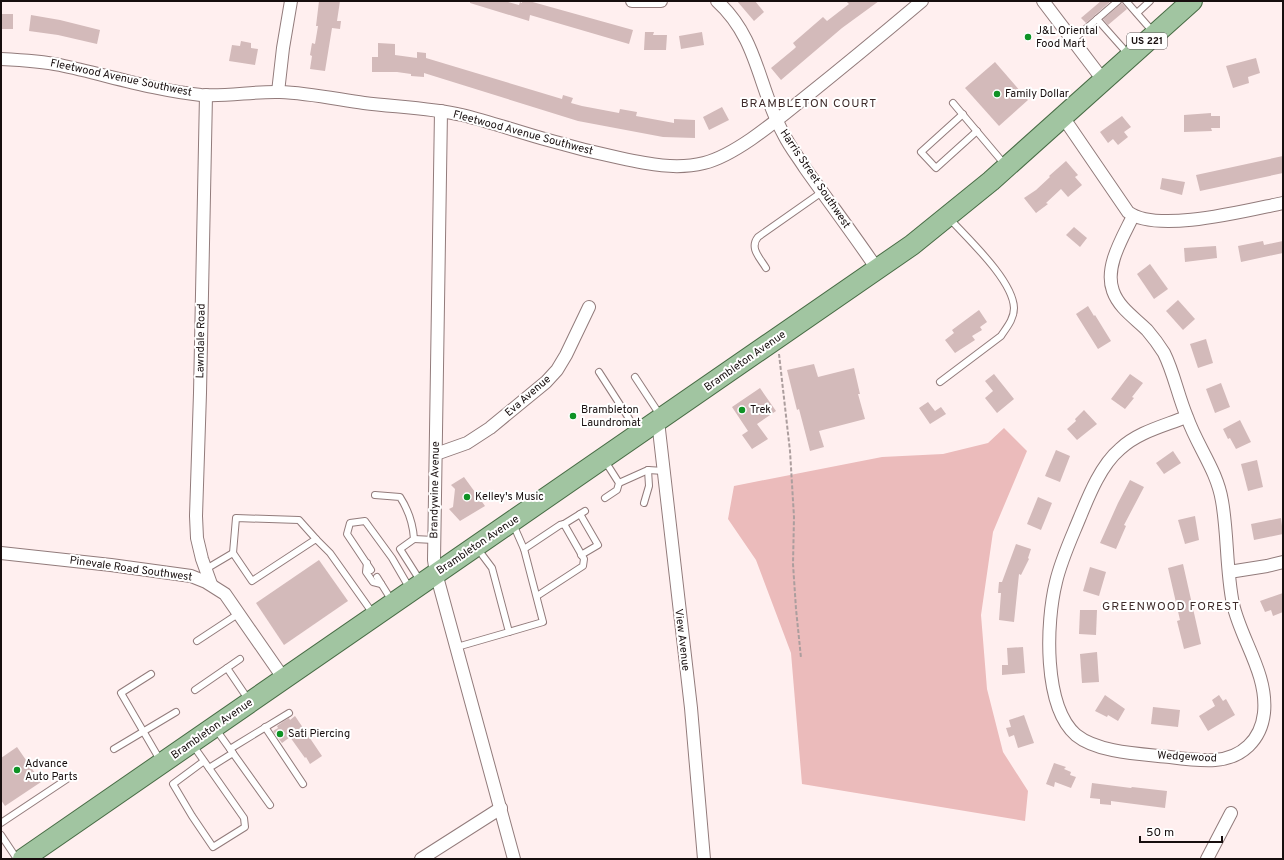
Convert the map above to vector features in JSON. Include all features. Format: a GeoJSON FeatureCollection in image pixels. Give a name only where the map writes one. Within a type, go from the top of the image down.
{"type":"FeatureCollection","features":[{"type":"Feature","properties":{"kind":"main road","name":"US 221"},"geometry":{"type":"LineString","coordinates":[[1063,117],[1192,1]]}},
{"type":"Feature","properties":{"kind":"main road","name":"Brambleton Avenue"},"geometry":{"type":"LineString","coordinates":[[23,859],[912,245],[948,217],[1007,167],[1063,117]]}},
{"type":"Feature","properties":{"kind":"street"},"geometry":{"type":"LineString","coordinates":[[278,92],[283,48],[291,1]]}},
{"type":"Feature","properties":{"kind":"street"},"geometry":{"type":"LineString","coordinates":[[632,1],[661,1]]}},
{"type":"Feature","properties":{"kind":"street","name":"Harris Street Southwest"},"geometry":{"type":"LineString","coordinates":[[717,1],[735,22],[747,41],[776,120],[784,136],[877,269]]}},
{"type":"Feature","properties":{"kind":"street","name":"Fleetwood Avenue Southwest"},"geometry":{"type":"LineString","coordinates":[[1,59],[30,60],[58,64],[171,90],[206,95],[278,92],[441,111],[489,122],[590,152],[648,164],[672,167],[688,166],[706,163],[717,158],[732,150],[776,120],[922,1]]}},
{"type":"Feature","properties":{"kind":"street"},"geometry":{"type":"LineString","coordinates":[[1043,1],[1103,80]]}},
{"type":"Feature","properties":{"kind":"street","name":"Lawndale Road"},"geometry":{"type":"LineString","coordinates":[[206,95],[196,516],[197,538],[211,584]]}},
{"type":"Feature","properties":{"kind":"street","name":"Brandywine Avenue"},"geometry":{"type":"LineString","coordinates":[[441,111],[434,560],[423,582],[457,647],[514,859]]}},
{"type":"Feature","properties":{"kind":"street"},"geometry":{"type":"LineString","coordinates":[[1063,117],[1128,212],[1134,216],[1140,218],[1167,220],[1190,220],[1234,214],[1283,202]]}},
{"type":"Feature","properties":{"kind":"street","name":"Wedgewood"},"geometry":{"type":"LineString","coordinates":[[1134,216],[1115,254],[1112,267],[1113,291],[1120,304],[1148,331],[1165,355],[1186,417],[1210,462],[1222,501],[1233,603],[1238,621],[1252,655],[1264,698],[1262,725],[1256,738],[1249,746],[1231,758],[1216,760],[1200,760],[1131,753],[1097,746],[1086,741],[1067,725],[1061,715],[1051,680],[1050,623],[1052,600],[1067,549],[1090,492],[1100,473],[1118,450],[1134,438],[1148,431],[1186,417]]}},
{"type":"Feature","properties":{"kind":"street","name":"Eva Avenue"},"geometry":{"type":"LineString","coordinates":[[436,454],[467,443],[490,428],[546,382],[557,370],[566,355],[589,307]]}},
{"type":"Feature","properties":{"kind":"street","name":"View Avenue"},"geometry":{"type":"LineString","coordinates":[[660,419],[664,471],[691,708],[704,859]]}},
{"type":"Feature","properties":{"kind":"street","name":"Pinevale Road Southwest"},"geometry":{"type":"LineString","coordinates":[[1,553],[191,576],[211,584],[225,594],[284,679]]}},
{"type":"Feature","properties":{"kind":"street"},"geometry":{"type":"LineString","coordinates":[[1229,572],[1283,562]]}},
{"type":"Feature","properties":{"kind":"street"},"geometry":{"type":"LineString","coordinates":[[421,859],[501,808]]}},
{"type":"Feature","properties":{"kind":"street"},"geometry":{"type":"LineString","coordinates":[[1208,859],[1231,813]]}},
{"type":"Feature","properties":{"kind":"lane"},"geometry":{"type":"LineString","coordinates":[[1073,40],[1118,1]]}},
{"type":"Feature","properties":{"kind":"lane"},"geometry":{"type":"LineString","coordinates":[[1126,1],[1155,34]]}},
{"type":"Feature","properties":{"kind":"lane"},"geometry":{"type":"LineString","coordinates":[[1136,13],[1150,1]]}},
{"type":"Feature","properties":{"kind":"lane"},"geometry":{"type":"LineString","coordinates":[[1097,20],[1130,56]]}},
{"type":"Feature","properties":{"kind":"lane"},"geometry":{"type":"LineString","coordinates":[[954,103],[1007,167]]}},
{"type":"Feature","properties":{"kind":"lane"},"geometry":{"type":"LineString","coordinates":[[963,114],[921,152],[936,168],[977,130]]}},
{"type":"Feature","properties":{"kind":"lane"},"geometry":{"type":"LineString","coordinates":[[766,268],[754,250],[754,241],[822,192]]}},
{"type":"Feature","properties":{"kind":"lane"},"geometry":{"type":"LineString","coordinates":[[940,382],[1001,336],[1009,325],[1014,308],[1013,301],[1007,287],[999,274],[948,217]]}},
{"type":"Feature","properties":{"kind":"lane"},"geometry":{"type":"LineString","coordinates":[[599,372],[639,434]]}},
{"type":"Feature","properties":{"kind":"lane"},"geometry":{"type":"LineString","coordinates":[[635,377],[660,419]]}},
{"type":"Feature","properties":{"kind":"lane"},"geometry":{"type":"LineString","coordinates":[[603,459],[619,483],[618,490],[605,498]]}},
{"type":"Feature","properties":{"kind":"lane"},"geometry":{"type":"LineString","coordinates":[[619,483],[648,470],[664,471]]}},
{"type":"Feature","properties":{"kind":"lane"},"geometry":{"type":"LineString","coordinates":[[644,503],[649,486],[648,470]]}},
{"type":"Feature","properties":{"kind":"lane"},"geometry":{"type":"LineString","coordinates":[[375,495],[400,497],[408,509],[413,525],[414,539]]}},
{"type":"Feature","properties":{"kind":"lane"},"geometry":{"type":"LineString","coordinates":[[524,549],[560,525],[583,513],[598,545],[581,555]]}},
{"type":"Feature","properties":{"kind":"lane"},"geometry":{"type":"LineString","coordinates":[[316,540],[252,581],[233,553],[236,518],[299,520],[316,540],[330,553],[375,616]]}},
{"type":"Feature","properties":{"kind":"lane"},"geometry":{"type":"LineString","coordinates":[[371,570],[347,534],[350,523],[365,521],[392,558],[423,582]]}},
{"type":"Feature","properties":{"kind":"lane"},"geometry":{"type":"LineString","coordinates":[[457,647],[543,622],[524,549],[512,522]]}},
{"type":"Feature","properties":{"kind":"lane"},"geometry":{"type":"LineString","coordinates":[[537,596],[583,566],[584,559],[564,524]]}},
{"type":"Feature","properties":{"kind":"lane"},"geometry":{"type":"LineString","coordinates":[[423,582],[400,549],[414,539],[434,540]]}},
{"type":"Feature","properties":{"kind":"lane"},"geometry":{"type":"LineString","coordinates":[[476,546],[492,568],[509,632]]}},
{"type":"Feature","properties":{"kind":"lane"},"geometry":{"type":"LineString","coordinates":[[206,569],[233,553]]}},
{"type":"Feature","properties":{"kind":"lane"},"geometry":{"type":"LineString","coordinates":[[367,563],[366,572],[373,582],[381,584]]}},
{"type":"Feature","properties":{"kind":"lane"},"geometry":{"type":"LineString","coordinates":[[376,577],[394,603]]}},
{"type":"Feature","properties":{"kind":"lane"},"geometry":{"type":"LineString","coordinates":[[196,641],[238,614]]}},
{"type":"Feature","properties":{"kind":"lane"},"geometry":{"type":"LineString","coordinates":[[195,690],[240,659]]}},
{"type":"Feature","properties":{"kind":"lane"},"geometry":{"type":"LineString","coordinates":[[227,668],[250,702]]}},
{"type":"Feature","properties":{"kind":"lane"},"geometry":{"type":"LineString","coordinates":[[151,674],[121,693],[162,763]]}},
{"type":"Feature","properties":{"kind":"lane"},"geometry":{"type":"LineString","coordinates":[[114,749],[176,712]]}},
{"type":"Feature","properties":{"kind":"lane"},"geometry":{"type":"LineString","coordinates":[[209,768],[231,751],[289,713]]}},
{"type":"Feature","properties":{"kind":"lane"},"geometry":{"type":"LineString","coordinates":[[214,727],[270,805]]}},
{"type":"Feature","properties":{"kind":"lane"},"geometry":{"type":"LineString","coordinates":[[266,727],[303,784]]}},
{"type":"Feature","properties":{"kind":"lane"},"geometry":{"type":"LineString","coordinates":[[191,743],[204,761],[209,768],[244,818],[245,827],[213,847],[173,784],[204,761]]}},
{"type":"Feature","properties":{"kind":"lane"},"geometry":{"type":"LineString","coordinates":[[1,823],[70,778]]}},
{"type":"Feature","properties":{"kind":"lane"},"geometry":{"type":"LineString","coordinates":[[1,835],[17,859]]}},
{"type":"Feature","properties":{"kind":"path"},"geometry":{"type":"LineString","coordinates":[[777,339],[790,451],[794,517],[793,564],[801,658]]}},
{"type":"Feature","properties":{"kind":"shaded area"},"geometry":{"type":"Polygon","coordinates":[[[1004,428],[1027,451],[993,532],[981,615],[987,689],[1003,752],[1028,791],[1025,821],[802,784],[791,653],[756,560],[728,519],[734,486],[882,457],[943,454],[988,443],[1004,428]]]}},
{"type":"Feature","properties":{"kind":"building"},"geometry":{"type":"Polygon","coordinates":[[[319,1],[340,1],[337,21],[341,21],[340,29],[332,28],[325,71],[310,69],[312,43],[315,44],[318,26],[316,26],[319,1]]]}},
{"type":"Feature","properties":{"kind":"building"},"geometry":{"type":"Polygon","coordinates":[[[470,1],[504,1],[519,5],[522,1],[529,1],[633,30],[629,44],[530,15],[529,21],[470,3],[470,1]]]}},
{"type":"Feature","properties":{"kind":"building"},"geometry":{"type":"Polygon","coordinates":[[[737,1],[755,1],[764,12],[754,21],[737,1]]]}},
{"type":"Feature","properties":{"kind":"building"},"geometry":{"type":"Polygon","coordinates":[[[846,1],[879,1],[842,28],[781,80],[771,68],[794,49],[796,47],[793,43],[823,17],[827,21],[849,4],[846,1]]]}},
{"type":"Feature","properties":{"kind":"building"},"geometry":{"type":"Polygon","coordinates":[[[1101,1],[1111,1],[1086,23],[1081,18],[1101,1]]]}},
{"type":"Feature","properties":{"kind":"building"},"geometry":{"type":"Polygon","coordinates":[[[1122,3],[1127,9],[1108,25],[1103,19],[1122,3]]]}},
{"type":"Feature","properties":{"kind":"building"},"geometry":{"type":"Polygon","coordinates":[[[1,14],[13,14],[13,29],[1,29],[1,14]]]}},
{"type":"Feature","properties":{"kind":"building"},"geometry":{"type":"Polygon","coordinates":[[[31,15],[60,20],[100,30],[97,44],[58,35],[29,31],[31,15]]]}},
{"type":"Feature","properties":{"kind":"building"},"geometry":{"type":"Polygon","coordinates":[[[645,32],[654,32],[653,35],[667,35],[666,50],[644,50],[645,32]]]}},
{"type":"Feature","properties":{"kind":"building"},"geometry":{"type":"Polygon","coordinates":[[[702,32],[704,45],[681,49],[679,36],[702,32]]]}},
{"type":"Feature","properties":{"kind":"building"},"geometry":{"type":"Polygon","coordinates":[[[241,41],[251,43],[251,48],[258,49],[255,65],[229,61],[232,45],[240,46],[241,41]]]}},
{"type":"Feature","properties":{"kind":"building"},"geometry":{"type":"Polygon","coordinates":[[[378,43],[395,44],[395,55],[417,58],[417,52],[426,53],[426,58],[562,99],[563,95],[573,98],[571,103],[582,106],[619,113],[620,109],[637,112],[636,116],[674,123],[674,119],[695,120],[695,138],[663,137],[578,121],[424,73],[424,77],[411,76],[411,74],[397,72],[372,72],[372,57],[378,57],[378,43]]]}},
{"type":"Feature","properties":{"kind":"building"},"geometry":{"type":"Polygon","coordinates":[[[1256,58],[1260,73],[1248,77],[1249,83],[1233,88],[1226,66],[1256,58]]]}},
{"type":"Feature","properties":{"kind":"building","name":"Family Dollar"},"geometry":{"type":"Polygon","coordinates":[[[995,62],[1028,100],[999,126],[965,88],[995,62]]]}},
{"type":"Feature","properties":{"kind":"building"},"geometry":{"type":"Polygon","coordinates":[[[722,107],[729,120],[709,130],[703,117],[722,107]]]}},
{"type":"Feature","properties":{"kind":"building"},"geometry":{"type":"Polygon","coordinates":[[[1211,113],[1211,116],[1220,116],[1220,128],[1211,128],[1212,131],[1184,132],[1184,115],[1211,113]]]}},
{"type":"Feature","properties":{"kind":"building"},"geometry":{"type":"Polygon","coordinates":[[[1122,116],[1131,127],[1124,132],[1128,137],[1118,145],[1113,139],[1108,143],[1100,132],[1122,116]]]}},
{"type":"Feature","properties":{"kind":"building"},"geometry":{"type":"Polygon","coordinates":[[[1283,156],[1283,173],[1200,191],[1196,175],[1283,156]]]}},
{"type":"Feature","properties":{"kind":"building"},"geometry":{"type":"Polygon","coordinates":[[[1066,161],[1078,175],[1075,177],[1082,185],[1068,197],[1061,189],[1046,203],[1048,204],[1036,213],[1024,198],[1036,190],[1066,161]]]}},
{"type":"Feature","properties":{"kind":"building"},"geometry":{"type":"Polygon","coordinates":[[[1162,178],[1185,182],[1182,195],[1160,189],[1162,178]]]}},
{"type":"Feature","properties":{"kind":"building"},"geometry":{"type":"Polygon","coordinates":[[[1074,227],[1087,238],[1080,247],[1066,235],[1074,227]]]}},
{"type":"Feature","properties":{"kind":"building"},"geometry":{"type":"Polygon","coordinates":[[[1263,241],[1264,245],[1283,241],[1283,253],[1241,262],[1238,246],[1263,241]]]}},
{"type":"Feature","properties":{"kind":"building"},"geometry":{"type":"Polygon","coordinates":[[[1216,246],[1217,258],[1185,262],[1184,248],[1216,246]]]}},
{"type":"Feature","properties":{"kind":"building"},"geometry":{"type":"Polygon","coordinates":[[[1150,264],[1168,289],[1154,299],[1137,274],[1150,264]]]}},
{"type":"Feature","properties":{"kind":"building"},"geometry":{"type":"Polygon","coordinates":[[[1178,300],[1195,319],[1183,330],[1166,311],[1178,300]]]}},
{"type":"Feature","properties":{"kind":"building"},"geometry":{"type":"Polygon","coordinates":[[[1088,306],[1111,341],[1098,349],[1076,314],[1088,306]]]}},
{"type":"Feature","properties":{"kind":"building"},"geometry":{"type":"Polygon","coordinates":[[[979,310],[987,322],[980,327],[982,330],[972,336],[975,340],[955,353],[945,340],[954,333],[952,330],[979,310]]]}},
{"type":"Feature","properties":{"kind":"building"},"geometry":{"type":"Polygon","coordinates":[[[1206,339],[1213,363],[1198,368],[1190,344],[1206,339]]]}},
{"type":"Feature","properties":{"kind":"building"},"geometry":{"type":"Polygon","coordinates":[[[814,364],[818,377],[854,368],[860,394],[858,394],[865,419],[819,431],[824,447],[810,451],[799,409],[797,410],[787,370],[814,364]]]}},
{"type":"Feature","properties":{"kind":"building"},"geometry":{"type":"Polygon","coordinates":[[[994,374],[1014,399],[997,413],[985,398],[993,391],[985,381],[994,374]]]}},
{"type":"Feature","properties":{"kind":"building"},"geometry":{"type":"Polygon","coordinates":[[[1130,374],[1143,383],[1125,409],[1111,399],[1130,374]]]}},
{"type":"Feature","properties":{"kind":"building"},"geometry":{"type":"Polygon","coordinates":[[[1221,383],[1230,407],[1215,413],[1206,389],[1221,383]]]}},
{"type":"Feature","properties":{"kind":"building"},"geometry":{"type":"Polygon","coordinates":[[[760,388],[776,411],[757,424],[768,439],[752,449],[742,435],[748,431],[732,407],[760,388]]]}},
{"type":"Feature","properties":{"kind":"building"},"geometry":{"type":"Polygon","coordinates":[[[928,402],[935,411],[941,407],[946,414],[930,424],[919,408],[928,402]]]}},
{"type":"Feature","properties":{"kind":"building"},"geometry":{"type":"Polygon","coordinates":[[[1084,410],[1097,424],[1077,440],[1067,429],[1076,421],[1075,419],[1084,410]]]}},
{"type":"Feature","properties":{"kind":"building"},"geometry":{"type":"Polygon","coordinates":[[[1240,420],[1251,442],[1236,449],[1230,438],[1228,439],[1223,429],[1240,420]]]}},
{"type":"Feature","properties":{"kind":"building"},"geometry":{"type":"Polygon","coordinates":[[[1056,450],[1070,456],[1060,482],[1045,476],[1056,450]]]}},
{"type":"Feature","properties":{"kind":"building"},"geometry":{"type":"Polygon","coordinates":[[[1173,451],[1181,463],[1164,474],[1156,463],[1173,451]]]}},
{"type":"Feature","properties":{"kind":"building"},"geometry":{"type":"Polygon","coordinates":[[[1257,460],[1263,487],[1248,491],[1241,464],[1257,460]]]}},
{"type":"Feature","properties":{"kind":"building","name":"Kelley's Music"},"geometry":{"type":"Polygon","coordinates":[[[464,477],[485,506],[460,521],[449,509],[453,507],[455,489],[451,485],[464,477]]]}},
{"type":"Feature","properties":{"kind":"building"},"geometry":{"type":"Polygon","coordinates":[[[1130,480],[1144,487],[1124,525],[1126,526],[1116,549],[1100,543],[1130,480]]]}},
{"type":"Feature","properties":{"kind":"building"},"geometry":{"type":"Polygon","coordinates":[[[1038,497],[1052,503],[1041,530],[1027,524],[1038,497]]]}},
{"type":"Feature","properties":{"kind":"building"},"geometry":{"type":"Polygon","coordinates":[[[1195,516],[1199,540],[1185,544],[1178,520],[1195,516]]]}},
{"type":"Feature","properties":{"kind":"building"},"geometry":{"type":"Polygon","coordinates":[[[1281,518],[1283,534],[1254,540],[1251,524],[1281,518]]]}},
{"type":"Feature","properties":{"kind":"building"},"geometry":{"type":"Polygon","coordinates":[[[1016,544],[1031,549],[1029,559],[1021,575],[1019,574],[1014,622],[999,620],[1001,593],[998,593],[999,582],[1002,582],[1016,544]]]}},
{"type":"Feature","properties":{"kind":"building"},"geometry":{"type":"Polygon","coordinates":[[[319,560],[348,601],[284,645],[256,603],[319,560]]]}},
{"type":"Feature","properties":{"kind":"building"},"geometry":{"type":"Polygon","coordinates":[[[1183,564],[1201,644],[1184,649],[1177,621],[1180,620],[1168,568],[1183,564]]]}},
{"type":"Feature","properties":{"kind":"building"},"geometry":{"type":"Polygon","coordinates":[[[1090,567],[1106,572],[1099,596],[1083,591],[1090,567]]]}},
{"type":"Feature","properties":{"kind":"building"},"geometry":{"type":"Polygon","coordinates":[[[1283,593],[1283,612],[1273,616],[1271,610],[1265,612],[1260,601],[1283,593]]]}},
{"type":"Feature","properties":{"kind":"building"},"geometry":{"type":"Polygon","coordinates":[[[1080,610],[1097,610],[1096,635],[1079,634],[1080,610]]]}},
{"type":"Feature","properties":{"kind":"building"},"geometry":{"type":"Polygon","coordinates":[[[1023,647],[1025,673],[1002,675],[1002,665],[1008,665],[1007,648],[1023,647]]]}},
{"type":"Feature","properties":{"kind":"building"},"geometry":{"type":"Polygon","coordinates":[[[1097,652],[1099,682],[1082,683],[1080,654],[1097,652]]]}},
{"type":"Feature","properties":{"kind":"building"},"geometry":{"type":"Polygon","coordinates":[[[1105,695],[1125,709],[1118,721],[1108,715],[1107,717],[1095,711],[1105,695]]]}},
{"type":"Feature","properties":{"kind":"building"},"geometry":{"type":"Polygon","coordinates":[[[1219,695],[1223,701],[1226,699],[1235,715],[1208,731],[1199,716],[1215,706],[1212,700],[1219,695]]]}},
{"type":"Feature","properties":{"kind":"building"},"geometry":{"type":"Polygon","coordinates":[[[1153,707],[1180,710],[1178,727],[1151,724],[1153,707]]]}},
{"type":"Feature","properties":{"kind":"building"},"geometry":{"type":"Polygon","coordinates":[[[1024,715],[1034,743],[1018,748],[1014,735],[1009,737],[1006,728],[1011,727],[1009,720],[1024,715]]]}},
{"type":"Feature","properties":{"kind":"building"},"geometry":{"type":"Polygon","coordinates":[[[295,716],[322,756],[310,764],[290,737],[282,743],[273,731],[284,721],[289,718],[290,720],[295,716]]]}},
{"type":"Feature","properties":{"kind":"building","name":"Advance Auto Parts"},"geometry":{"type":"Polygon","coordinates":[[[17,747],[41,782],[5,806],[1,800],[1,758],[17,747]]]}},
{"type":"Feature","properties":{"kind":"building"},"geometry":{"type":"Polygon","coordinates":[[[1054,763],[1066,767],[1064,769],[1071,772],[1070,775],[1076,777],[1071,788],[1055,782],[1054,787],[1046,784],[1054,763]]]}},
{"type":"Feature","properties":{"kind":"building"},"geometry":{"type":"Polygon","coordinates":[[[1092,783],[1167,791],[1165,808],[1111,801],[1111,805],[1100,804],[1100,799],[1090,798],[1092,783]]]}},
{"type":"Feature","properties":{"kind":"place","name":"J&L Oriental Food Mart"},"geometry":{"type":"Point","coordinates":[1028,37]}},
{"type":"Feature","properties":{"kind":"place","name":"Family Dollar"},"geometry":{"type":"Point","coordinates":[997,94]}},
{"type":"Feature","properties":{"kind":"place","name":"Trek"},"geometry":{"type":"Point","coordinates":[742,410]}},
{"type":"Feature","properties":{"kind":"place","name":"Brambleton Laundromat"},"geometry":{"type":"Point","coordinates":[573,416]}},
{"type":"Feature","properties":{"kind":"place","name":"Kelley's Music"},"geometry":{"type":"Point","coordinates":[467,497]}},
{"type":"Feature","properties":{"kind":"place","name":"Sati Piercing"},"geometry":{"type":"Point","coordinates":[280,734]}},
{"type":"Feature","properties":{"kind":"place","name":"Advance Auto Parts"},"geometry":{"type":"Point","coordinates":[17,770]}},
{"type":"Feature","properties":{"kind":"district","name":"BRAMBLETON COURT"},"geometry":{"type":"Point","coordinates":[809,104]}},
{"type":"Feature","properties":{"kind":"district","name":"GREENWOOD FOREST"},"geometry":{"type":"Point","coordinates":[1171,607]}}]}
